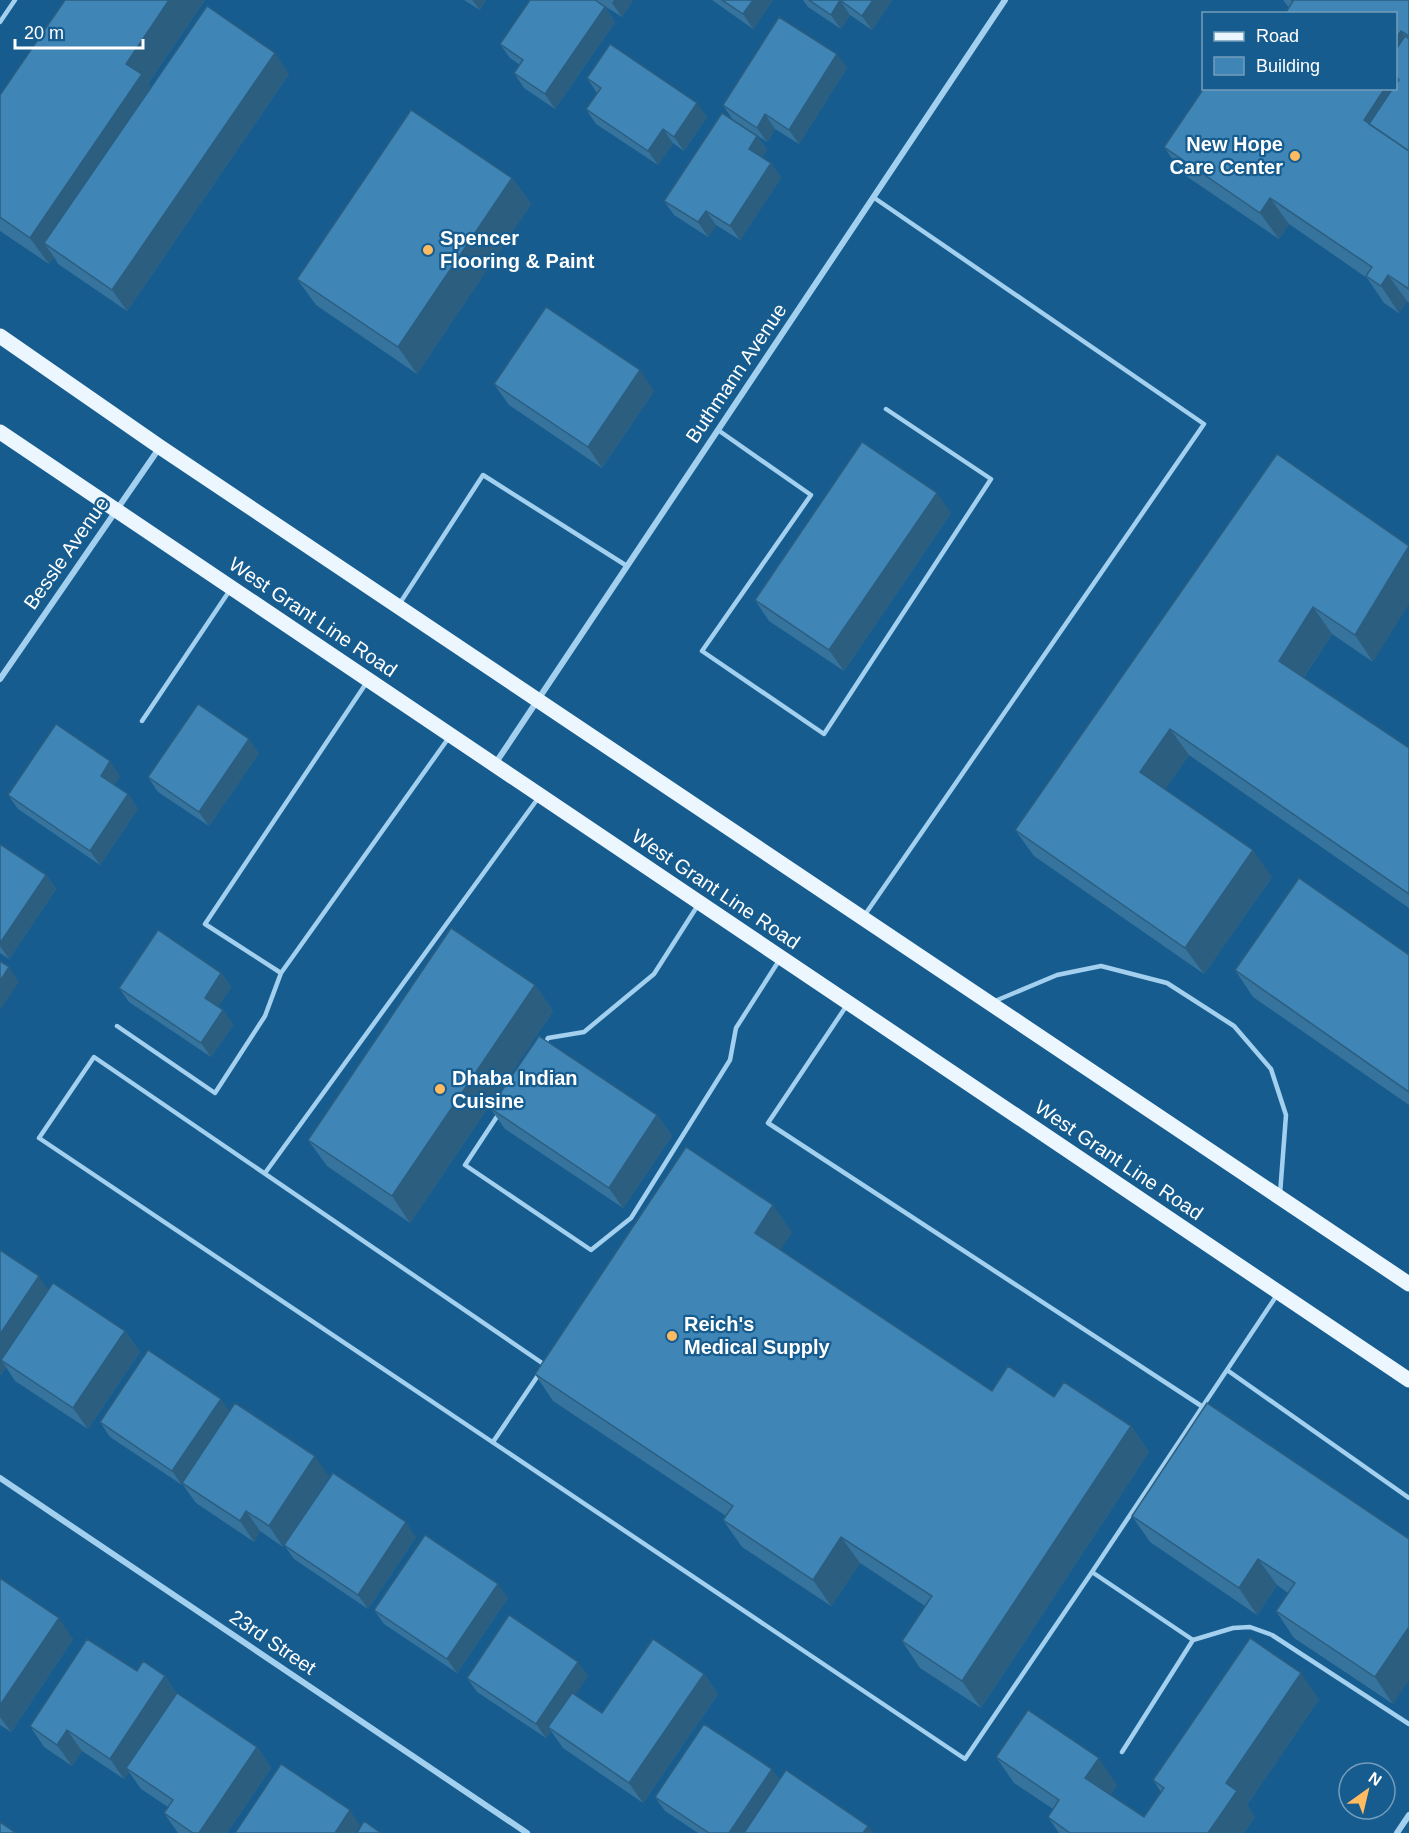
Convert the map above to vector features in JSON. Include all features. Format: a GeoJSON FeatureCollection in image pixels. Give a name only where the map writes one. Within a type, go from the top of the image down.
{"type":"FeatureCollection","features":[{"type":"Feature","properties":{"kind":"main road"},"geometry":{"type":"LineString","coordinates":[[0,336],[160,447],[1409,1284]]}},
{"type":"Feature","properties":{"kind":"main road","name":"West Grant Line Road"},"geometry":{"type":"LineString","coordinates":[[0,432],[1409,1380]]}},
{"type":"Feature","properties":{"kind":"street","name":"Buthmann Avenue"},"geometry":{"type":"LineString","coordinates":[[495,765],[1005,0]]}},
{"type":"Feature","properties":{"kind":"street","name":"Bessle Avenue"},"geometry":{"type":"LineString","coordinates":[[0,679],[160,447]]}},
{"type":"Feature","properties":{"kind":"street","name":"23rd Street"},"geometry":{"type":"LineString","coordinates":[[0,1478],[527,1833]]}},
{"type":"Feature","properties":{"kind":"street"},"geometry":{"type":"LineString","coordinates":[[1397,1833],[1409,1815]]}},
{"type":"Feature","properties":{"kind":"lane"},"geometry":{"type":"LineString","coordinates":[[0,22],[15,0]]}},
{"type":"Feature","properties":{"kind":"lane"},"geometry":{"type":"LineString","coordinates":[[863,918],[1204,424],[873,197]]}},
{"type":"Feature","properties":{"kind":"lane"},"geometry":{"type":"LineString","coordinates":[[718,430],[811,495],[702,651],[824,734],[991,479],[886,409]]}},
{"type":"Feature","properties":{"kind":"lane"},"geometry":{"type":"LineString","coordinates":[[398,606],[483,475],[627,566]]}},
{"type":"Feature","properties":{"kind":"lane"},"geometry":{"type":"LineString","coordinates":[[142,721],[232,588]]}},
{"type":"Feature","properties":{"kind":"lane"},"geometry":{"type":"LineString","coordinates":[[281,973],[205,924],[369,680]]}},
{"type":"Feature","properties":{"kind":"lane"},"geometry":{"type":"LineString","coordinates":[[117,1026],[215,1094],[265,1016],[281,973],[451,735]]}},
{"type":"Feature","properties":{"kind":"lane"},"geometry":{"type":"LineString","coordinates":[[265,1173],[541,796]]}},
{"type":"Feature","properties":{"kind":"lane"},"geometry":{"type":"LineString","coordinates":[[542,1048],[548,1038],[584,1032],[654,974],[700,903]]}},
{"type":"Feature","properties":{"kind":"lane"},"geometry":{"type":"LineString","coordinates":[[503,1106],[465,1165],[591,1250],[631,1218],[730,1060],[736,1028],[781,957]]}},
{"type":"Feature","properties":{"kind":"lane"},"geometry":{"type":"LineString","coordinates":[[991,1003],[1057,975],[1101,966],[1167,983],[1234,1026],[1271,1069],[1286,1115],[1280,1197]]}},
{"type":"Feature","properties":{"kind":"lane"},"geometry":{"type":"LineString","coordinates":[[848,1003],[768,1123],[1203,1407]]}},
{"type":"Feature","properties":{"kind":"lane"},"geometry":{"type":"LineString","coordinates":[[493,1442],[546,1364],[94,1057],[39,1138],[965,1759],[1278,1292]]}},
{"type":"Feature","properties":{"kind":"lane"},"geometry":{"type":"LineString","coordinates":[[1227,1370],[1409,1498]]}},
{"type":"Feature","properties":{"kind":"lane"},"geometry":{"type":"LineString","coordinates":[[1092,1572],[1193,1640]]}},
{"type":"Feature","properties":{"kind":"lane"},"geometry":{"type":"LineString","coordinates":[[1122,1752],[1193,1640],[1233,1628],[1250,1627],[1272,1635],[1409,1724]]}},
{"type":"Feature","properties":{"kind":"building"},"geometry":{"type":"Polygon","coordinates":[[[65,0],[169,0],[126,64],[142,74],[30,238],[0,217],[0,95],[65,0]]]}},
{"type":"Feature","properties":{"kind":"building"},"geometry":{"type":"Polygon","coordinates":[[[530,0],[595,0],[605,7],[545,94],[514,73],[523,60],[500,44],[530,0]]]}},
{"type":"Feature","properties":{"kind":"building"},"geometry":{"type":"Polygon","coordinates":[[[722,0],[753,0],[743,14],[722,0]]]}},
{"type":"Feature","properties":{"kind":"building"},"geometry":{"type":"Polygon","coordinates":[[[809,0],[840,0],[831,15],[809,0]]]}},
{"type":"Feature","properties":{"kind":"building"},"geometry":{"type":"Polygon","coordinates":[[[840,0],[873,0],[862,16],[840,0]]]}},
{"type":"Feature","properties":{"kind":"building"},"geometry":{"type":"Polygon","coordinates":[[[1291,0],[1409,0],[1409,36],[1401,31],[1397,36],[1397,12],[1286,12],[1293,1],[1291,0]]]}},
{"type":"Feature","properties":{"kind":"building"},"geometry":{"type":"Polygon","coordinates":[[[207,6],[275,53],[112,290],[44,243],[207,6]]]}},
{"type":"Feature","properties":{"kind":"building"},"geometry":{"type":"Polygon","coordinates":[[[779,17],[837,54],[789,130],[765,114],[757,128],[723,105],[779,17]]]}},
{"type":"Feature","properties":{"kind":"building"},"geometry":{"type":"Polygon","coordinates":[[[1405,36],[1409,39],[1409,151],[1369,124],[1392,90],[1397,90],[1399,80],[1397,78],[1397,48],[1405,36]]]}},
{"type":"Feature","properties":{"kind":"building"},"geometry":{"type":"Polygon","coordinates":[[[610,44],[697,103],[674,137],[663,129],[648,151],[586,109],[601,88],[587,78],[610,44]]]}},
{"type":"Feature","properties":{"kind":"building","name":"New Hope Care Center"},"geometry":{"type":"Polygon","coordinates":[[[1203,90],[1384,90],[1364,120],[1409,151],[1409,289],[1388,275],[1381,286],[1366,276],[1372,267],[1270,198],[1260,213],[1164,147],[1203,90]]]}},
{"type":"Feature","properties":{"kind":"building"},"geometry":{"type":"Polygon","coordinates":[[[411,110],[512,178],[398,347],[297,279],[411,110]]]}},
{"type":"Feature","properties":{"kind":"building"},"geometry":{"type":"Polygon","coordinates":[[[722,113],[757,136],[749,149],[771,163],[730,226],[706,211],[698,222],[664,201],[722,113]]]}},
{"type":"Feature","properties":{"kind":"building"},"geometry":{"type":"Polygon","coordinates":[[[546,307],[640,370],[588,447],[494,384],[546,307]]]}},
{"type":"Feature","properties":{"kind":"building"},"geometry":{"type":"Polygon","coordinates":[[[862,442],[937,493],[829,650],[755,600],[862,442]]]}},
{"type":"Feature","properties":{"kind":"building"},"geometry":{"type":"Polygon","coordinates":[[[1277,454],[1409,546],[1355,635],[1313,607],[1279,661],[1409,748],[1409,894],[1170,729],[1140,772],[1253,850],[1185,948],[1015,830],[1277,454]]]}},
{"type":"Feature","properties":{"kind":"building"},"geometry":{"type":"Polygon","coordinates":[[[198,704],[249,739],[199,812],[148,777],[198,704]]]}},
{"type":"Feature","properties":{"kind":"building"},"geometry":{"type":"Polygon","coordinates":[[[56,724],[110,761],[101,776],[128,794],[90,851],[8,795],[56,724]]]}},
{"type":"Feature","properties":{"kind":"building"},"geometry":{"type":"Polygon","coordinates":[[[0,844],[46,875],[0,943],[0,844]]]}},
{"type":"Feature","properties":{"kind":"building"},"geometry":{"type":"Polygon","coordinates":[[[1299,878],[1409,955],[1409,1092],[1235,970],[1299,878]]]}},
{"type":"Feature","properties":{"kind":"building","name":"Dhaba Indian Cuisine"},"geometry":{"type":"Polygon","coordinates":[[[451,928],[535,985],[392,1196],[308,1140],[451,928]]]}},
{"type":"Feature","properties":{"kind":"building"},"geometry":{"type":"Polygon","coordinates":[[[158,930],[221,973],[205,998],[223,1010],[201,1043],[119,988],[158,930]]]}},
{"type":"Feature","properties":{"kind":"building"},"geometry":{"type":"Polygon","coordinates":[[[0,961],[9,967],[0,981],[0,961]]]}},
{"type":"Feature","properties":{"kind":"building"},"geometry":{"type":"Polygon","coordinates":[[[539,1036],[657,1115],[609,1188],[490,1108],[539,1036]]]}},
{"type":"Feature","properties":{"kind":"building"},"geometry":{"type":"Polygon","coordinates":[[[686,1147],[773,1205],[755,1233],[992,1391],[1008,1366],[1054,1397],[1064,1382],[1131,1426],[962,1681],[902,1641],[932,1596],[841,1537],[813,1580],[723,1520],[733,1506],[535,1374],[686,1147]]]}},
{"type":"Feature","properties":{"kind":"building"},"geometry":{"type":"Polygon","coordinates":[[[0,1250],[39,1276],[0,1334],[0,1250]]]}},
{"type":"Feature","properties":{"kind":"building"},"geometry":{"type":"Polygon","coordinates":[[[53,1283],[125,1331],[73,1408],[1,1360],[53,1283]]]}},
{"type":"Feature","properties":{"kind":"building"},"geometry":{"type":"Polygon","coordinates":[[[148,1350],[221,1399],[172,1471],[100,1422],[148,1350]]]}},
{"type":"Feature","properties":{"kind":"building"},"geometry":{"type":"Polygon","coordinates":[[[235,1403],[315,1456],[269,1526],[246,1511],[240,1521],[182,1483],[235,1403]]]}},
{"type":"Feature","properties":{"kind":"building"},"geometry":{"type":"Polygon","coordinates":[[[1207,1403],[1409,1539],[1409,1627],[1375,1677],[1276,1611],[1295,1583],[1258,1559],[1239,1588],[1132,1516],[1207,1403]]]}},
{"type":"Feature","properties":{"kind":"building"},"geometry":{"type":"Polygon","coordinates":[[[333,1473],[406,1522],[358,1595],[284,1545],[333,1473]]]}},
{"type":"Feature","properties":{"kind":"building"},"geometry":{"type":"Polygon","coordinates":[[[425,1535],[498,1584],[447,1659],[374,1610],[425,1535]]]}},
{"type":"Feature","properties":{"kind":"building"},"geometry":{"type":"Polygon","coordinates":[[[0,1578],[59,1618],[0,1705],[0,1578]]]}},
{"type":"Feature","properties":{"kind":"building"},"geometry":{"type":"Polygon","coordinates":[[[509,1615],[578,1662],[536,1724],[467,1678],[509,1615]]]}},
{"type":"Feature","properties":{"kind":"building"},"geometry":{"type":"Polygon","coordinates":[[[1250,1638],[1301,1673],[1226,1783],[1237,1791],[1208,1833],[1070,1833],[1048,1817],[1059,1800],[996,1757],[1028,1710],[1099,1758],[1085,1778],[1144,1817],[1164,1788],[1153,1780],[1250,1638]]]}},
{"type":"Feature","properties":{"kind":"building"},"geometry":{"type":"Polygon","coordinates":[[[87,1639],[137,1671],[143,1661],[165,1676],[110,1759],[67,1730],[57,1745],[30,1726],[87,1639]]]}},
{"type":"Feature","properties":{"kind":"building"},"geometry":{"type":"Polygon","coordinates":[[[653,1639],[704,1674],[629,1783],[548,1727],[572,1693],[602,1713],[653,1639]]]}},
{"type":"Feature","properties":{"kind":"building"},"geometry":{"type":"Polygon","coordinates":[[[177,1693],[257,1747],[199,1833],[193,1833],[164,1813],[173,1800],[126,1768],[177,1693]]]}},
{"type":"Feature","properties":{"kind":"building"},"geometry":{"type":"Polygon","coordinates":[[[704,1724],[772,1769],[729,1833],[709,1833],[655,1797],[704,1724]]]}},
{"type":"Feature","properties":{"kind":"building"},"geometry":{"type":"Polygon","coordinates":[[[281,1764],[350,1810],[335,1833],[235,1833],[281,1764]]]}},
{"type":"Feature","properties":{"kind":"building"},"geometry":{"type":"Polygon","coordinates":[[[786,1770],[868,1826],[863,1833],[744,1833],[786,1770]]]}},
{"type":"Feature","properties":{"kind":"building"},"geometry":{"type":"Polygon","coordinates":[[[364,1821],[381,1833],[357,1833],[364,1821]]]}},
{"type":"Feature","properties":{"kind":"building"},"geometry":{"type":"Polygon","coordinates":[[[0,1822],[16,1833],[0,1833],[0,1822]]]}},
{"type":"Feature","properties":{"kind":"place","name":"New Hope Care Center"},"geometry":{"type":"Point","coordinates":[1295,156]}},
{"type":"Feature","properties":{"kind":"place","name":"Spencer Flooring & Paint"},"geometry":{"type":"Point","coordinates":[428,250]}},
{"type":"Feature","properties":{"kind":"place","name":"Dhaba Indian Cuisine"},"geometry":{"type":"Point","coordinates":[440,1089]}},
{"type":"Feature","properties":{"kind":"place","name":"Reich's Medical Supply"},"geometry":{"type":"Point","coordinates":[672,1336]}}]}
